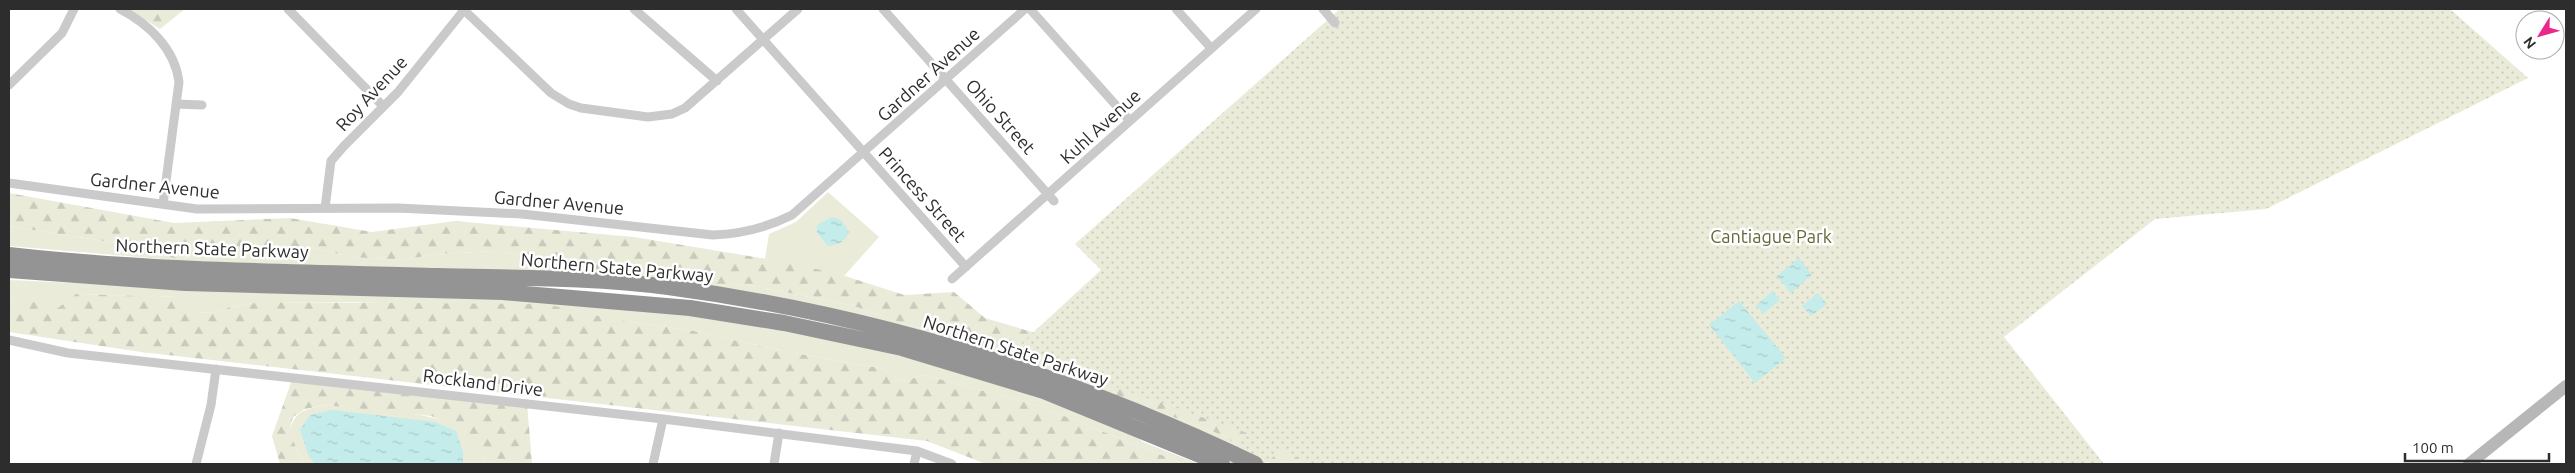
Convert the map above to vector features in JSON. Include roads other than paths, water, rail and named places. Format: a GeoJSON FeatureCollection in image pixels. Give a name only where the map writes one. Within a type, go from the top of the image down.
{"type":"FeatureCollection","features":[{"type":"Feature","properties":{"kind":"highway","name":"Northern State Parkway"},"geometry":{"type":"LineString","coordinates":[[9,256],[185,269],[545,278],[666,287],[776,304],[856,321],[978,355],[1147,416],[1217,457]]}},
{"type":"Feature","properties":{"kind":"highway","name":"Northern State Parkway"},"geometry":{"type":"LineString","coordinates":[[9,270],[176,283],[504,292],[690,308],[774,321],[902,348],[1044,391],[1217,457],[1254,464]]}},
{"type":"Feature","properties":{"kind":"main road"},"geometry":{"type":"LineString","coordinates":[[2469,464],[2566,386]]}},
{"type":"Feature","properties":{"kind":"street"},"geometry":{"type":"LineString","coordinates":[[9,85],[62,33],[74,9]]}},
{"type":"Feature","properties":{"kind":"street"},"geometry":{"type":"LineString","coordinates":[[120,9],[144,24],[172,56],[179,82],[163,204]]}},
{"type":"Feature","properties":{"kind":"street"},"geometry":{"type":"LineString","coordinates":[[288,9],[383,106]]}},
{"type":"Feature","properties":{"kind":"street"},"geometry":{"type":"LineString","coordinates":[[463,9],[551,93],[580,108],[628,115],[663,116],[685,108],[798,9]]}},
{"type":"Feature","properties":{"kind":"street","name":"Roy Avenue"},"geometry":{"type":"LineString","coordinates":[[325,208],[331,162],[398,92],[463,9]]}},
{"type":"Feature","properties":{"kind":"street"},"geometry":{"type":"LineString","coordinates":[[634,9],[717,81]]}},
{"type":"Feature","properties":{"kind":"street","name":"Princess Street"},"geometry":{"type":"LineString","coordinates":[[736,9],[966,267]]}},
{"type":"Feature","properties":{"kind":"street","name":"Ohio Street"},"geometry":{"type":"LineString","coordinates":[[882,9],[1051,197]]}},
{"type":"Feature","properties":{"kind":"street","name":"Gardner Avenue"},"geometry":{"type":"LineString","coordinates":[[9,183],[196,208],[398,208],[522,214],[713,235],[736,234],[766,228],[792,215],[1025,9]]}},
{"type":"Feature","properties":{"kind":"street"},"geometry":{"type":"LineString","coordinates":[[1030,9],[1130,121]]}},
{"type":"Feature","properties":{"kind":"street"},"geometry":{"type":"LineString","coordinates":[[1176,9],[1211,48]]}},
{"type":"Feature","properties":{"kind":"street","name":"Kuhl Avenue"},"geometry":{"type":"LineString","coordinates":[[952,279],[1051,197],[1130,121],[1256,9]]}},
{"type":"Feature","properties":{"kind":"street"},"geometry":{"type":"LineString","coordinates":[[1323,9],[1335,22]]}},
{"type":"Feature","properties":{"kind":"street"},"geometry":{"type":"LineString","coordinates":[[176,104],[202,105]]}},
{"type":"Feature","properties":{"kind":"street","name":"Rockland Drive"},"geometry":{"type":"LineString","coordinates":[[9,340],[68,353],[663,419],[917,451],[952,464]]}},
{"type":"Feature","properties":{"kind":"street"},"geometry":{"type":"LineString","coordinates":[[196,464],[211,405],[216,369]]}},
{"type":"Feature","properties":{"kind":"street"},"geometry":{"type":"LineString","coordinates":[[653,464],[663,419]]}},
{"type":"Feature","properties":{"kind":"street"},"geometry":{"type":"LineString","coordinates":[[774,464],[779,433]]}},
{"type":"Feature","properties":{"kind":"street"},"geometry":{"type":"LineString","coordinates":[[914,464],[917,451]]}},
{"type":"Feature","properties":{"kind":"water"},"geometry":{"type":"Polygon","coordinates":[[[832,217],[841,220],[849,232],[841,242],[828,246],[817,233],[817,225],[832,217]]]}},
{"type":"Feature","properties":{"kind":"water"},"geometry":{"type":"Polygon","coordinates":[[[1799,258],[1812,275],[1791,293],[1777,276],[1799,258]]]}},
{"type":"Feature","properties":{"kind":"water"},"geometry":{"type":"Polygon","coordinates":[[[1773,291],[1780,300],[1763,314],[1756,305],[1773,291]]]}},
{"type":"Feature","properties":{"kind":"water"},"geometry":{"type":"Polygon","coordinates":[[[1818,293],[1827,304],[1811,316],[1802,306],[1818,293]]]}},
{"type":"Feature","properties":{"kind":"water"},"geometry":{"type":"Polygon","coordinates":[[[1739,301],[1786,358],[1755,383],[1709,325],[1739,301]]]}},
{"type":"Feature","properties":{"kind":"water"},"geometry":{"type":"Polygon","coordinates":[[[332,410],[435,422],[456,431],[463,452],[463,464],[315,464],[309,457],[300,430],[310,415],[332,410]]]}},
{"type":"Feature","properties":{"kind":"park label","name":"Cantiague Park"},"geometry":{"type":"Point","coordinates":[1771,236]}}]}
